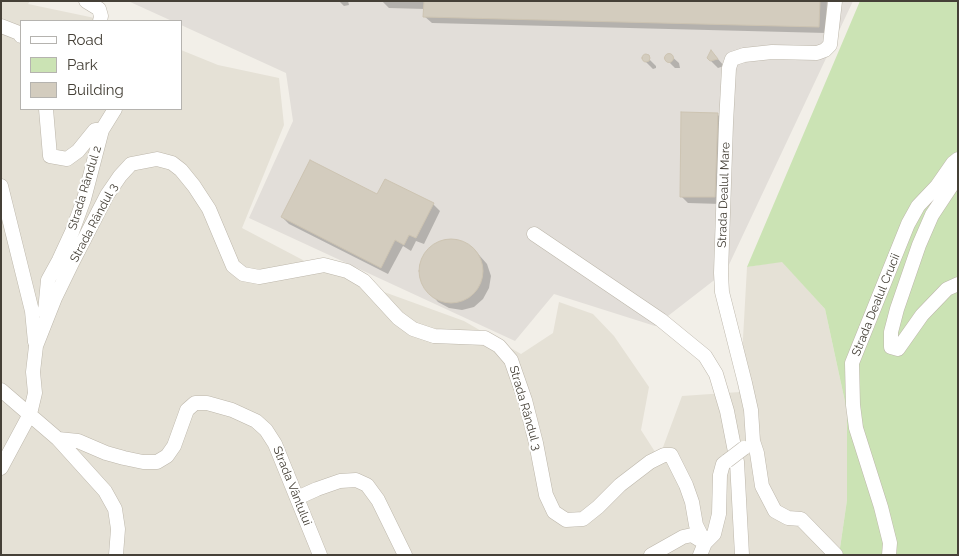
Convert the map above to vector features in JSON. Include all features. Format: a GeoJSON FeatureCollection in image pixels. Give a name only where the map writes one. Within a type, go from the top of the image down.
{"type":"FeatureCollection","features":[{"type":"Feature","properties":{"kind":"street"},"geometry":{"type":"LineString","coordinates":[[86,1],[100,15]]}},
{"type":"Feature","properties":{"kind":"street","name":"Strada Dealul Mare"},"geometry":{"type":"LineString","coordinates":[[749,445],[751,410],[722,292],[729,68],[732,60],[744,55],[772,52],[817,53],[826,50],[830,44],[835,1]]}},
{"type":"Feature","properties":{"kind":"street"},"geometry":{"type":"LineString","coordinates":[[1,26],[20,34]]}},
{"type":"Feature","properties":{"kind":"street"},"geometry":{"type":"LineString","coordinates":[[46,110],[50,156],[59,159],[67,158],[78,151],[95,130],[102,130]]}},
{"type":"Feature","properties":{"kind":"street","name":"Strada Rândul 2"},"geometry":{"type":"LineString","coordinates":[[44,326],[48,280],[72,232],[84,199],[102,130],[113,110]]}},
{"type":"Feature","properties":{"kind":"street","name":"Strada Rândul 3"},"geometry":{"type":"LineString","coordinates":[[36,346],[73,261],[107,195],[120,176],[131,164],[144,160],[157,159],[172,163],[181,170],[194,186],[209,209],[232,266],[243,274],[259,277],[324,265],[347,271],[364,281],[398,318],[413,330],[434,336],[485,338],[499,346],[511,360],[525,400],[546,495],[554,512],[566,520],[582,519],[598,507],[620,485],[650,462],[664,455],[671,455],[692,502],[703,549]]}},
{"type":"Feature","properties":{"kind":"street","name":"Strada Dealul Crucii"},"geometry":{"type":"LineString","coordinates":[[889,555],[890,543],[881,506],[856,428],[853,405],[852,363],[908,224],[918,206],[958,159]]}},
{"type":"Feature","properties":{"kind":"street","name":"Strada Dealul Crucii"},"geometry":{"type":"LineString","coordinates":[[958,176],[932,215],[919,245],[897,309],[891,332],[891,347],[898,349],[922,315],[947,289],[958,284]]}},
{"type":"Feature","properties":{"kind":"street","name":"Strada Rândul 3"},"geometry":{"type":"LineString","coordinates":[[1,186],[32,311],[36,346],[33,372],[35,393],[30,414],[1,468]]}},
{"type":"Feature","properties":{"kind":"street"},"geometry":{"type":"LineString","coordinates":[[534,234],[661,320],[704,356],[716,374],[727,411],[737,462],[742,555]]}},
{"type":"Feature","properties":{"kind":"street","name":"Strada Vântului"},"geometry":{"type":"LineString","coordinates":[[1,390],[58,438],[104,492],[115,509],[118,529],[116,555]]}},
{"type":"Feature","properties":{"kind":"street","name":"Strada Vântului"},"geometry":{"type":"LineString","coordinates":[[58,438],[78,441],[106,453],[143,462],[157,462],[167,456],[174,446],[187,410],[195,403],[207,403],[232,410],[256,421],[266,430],[275,444],[320,555]]}},
{"type":"Feature","properties":{"kind":"street"},"geometry":{"type":"LineString","coordinates":[[651,555],[682,537],[692,535],[703,549],[714,534],[719,514],[720,475],[724,464],[749,445],[758,453],[762,486],[775,511],[788,518],[801,519],[836,555]]}},
{"type":"Feature","properties":{"kind":"street"},"geometry":{"type":"LineString","coordinates":[[297,498],[340,481],[356,480],[368,485],[378,500],[405,555]]}},
{"type":"Feature","properties":{"kind":"shaded area"},"geometry":{"type":"Polygon","coordinates":[[[1,1],[30,1],[28,4],[104,20],[20,20],[20,110],[182,110],[182,50],[218,65],[279,78],[284,125],[242,228],[318,268],[464,321],[521,354],[553,333],[559,302],[593,314],[614,336],[649,387],[641,430],[659,458],[682,396],[740,392],[747,267],[782,261],[825,309],[847,411],[847,500],[839,555],[1,555],[1,1]]]}},
{"type":"Feature","properties":{"kind":"shaded area"},"geometry":{"type":"Polygon","coordinates":[[[128,1],[853,1],[726,271],[655,326],[554,294],[515,341],[249,218],[293,121],[286,73],[182,25],[182,20],[170,20],[128,1]]]}},
{"type":"Feature","properties":{"kind":"green space"},"geometry":{"type":"Polygon","coordinates":[[[860,1],[958,1],[958,555],[839,555],[847,500],[847,411],[825,309],[782,262],[747,267],[860,1]]]}},
{"type":"Feature","properties":{"kind":"building"},"geometry":{"type":"Polygon","coordinates":[[[424,1],[820,1],[819,27],[423,17],[424,1]]]}},
{"type":"Feature","properties":{"kind":"building"},"geometry":{"type":"Polygon","coordinates":[[[711,50],[718,59],[710,61],[707,58],[711,50]]]}},
{"type":"Feature","properties":{"kind":"building"},"geometry":{"type":"Polygon","coordinates":[[[669,53],[674,58],[669,63],[664,58],[669,53]]]}},
{"type":"Feature","properties":{"kind":"building"},"geometry":{"type":"Polygon","coordinates":[[[646,54],[650,58],[646,62],[642,58],[646,54]]]}},
{"type":"Feature","properties":{"kind":"building"},"geometry":{"type":"Polygon","coordinates":[[[681,112],[718,113],[715,197],[680,197],[681,112]]]}},
{"type":"Feature","properties":{"kind":"building"},"geometry":{"type":"Polygon","coordinates":[[[310,160],[377,194],[385,179],[434,203],[416,238],[409,235],[404,245],[395,240],[381,268],[281,217],[310,160]]]}},
{"type":"Feature","properties":{"kind":"building"},"geometry":{"type":"Polygon","coordinates":[[[445,239],[457,239],[474,248],[481,259],[483,271],[481,283],[474,294],[457,303],[445,303],[433,298],[424,289],[419,277],[419,265],[424,253],[433,244],[445,239]]]}}]}
